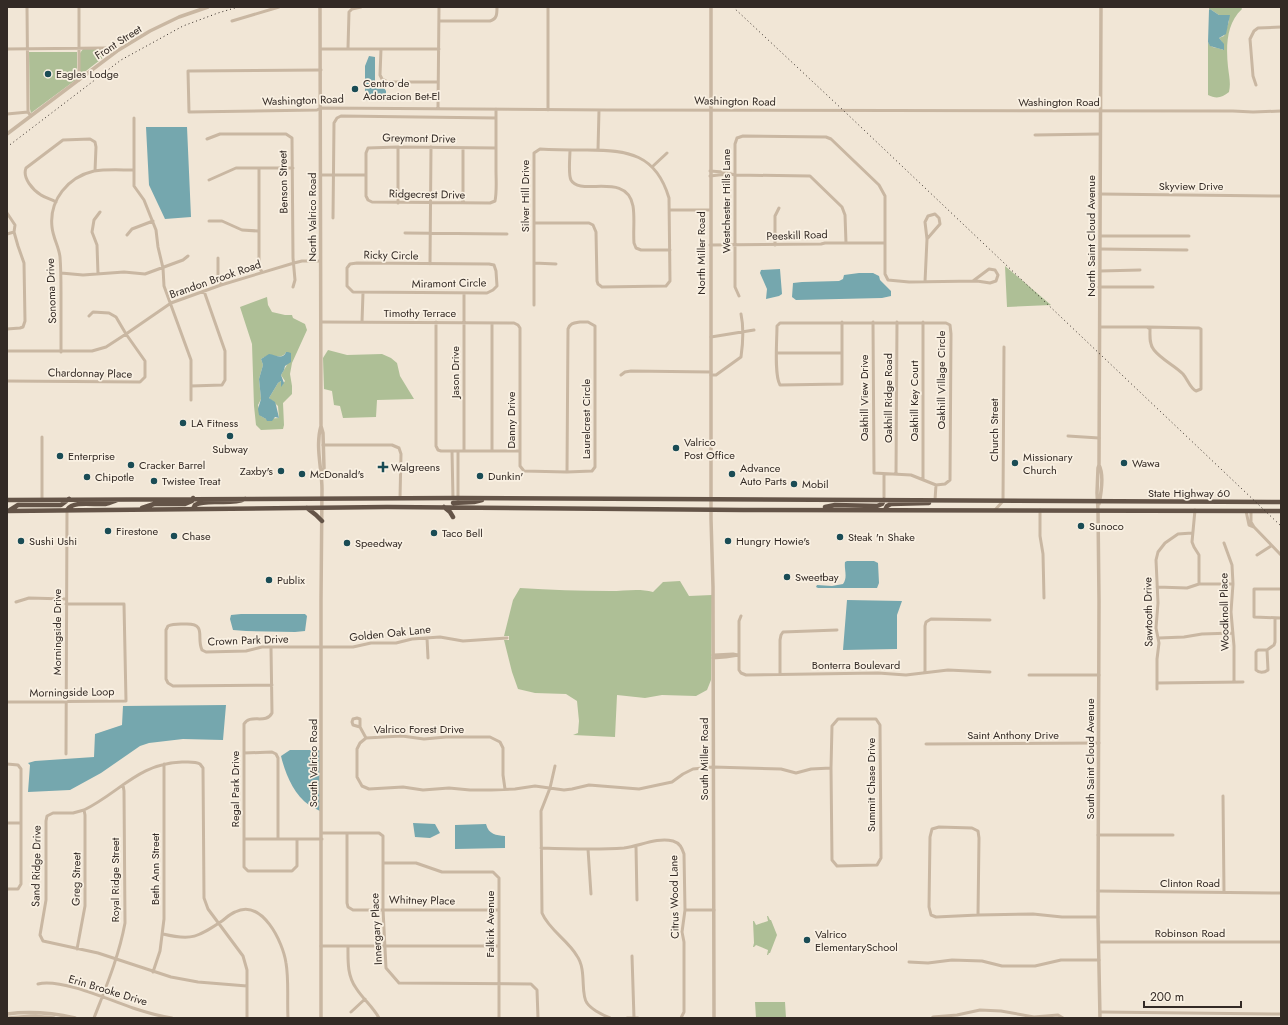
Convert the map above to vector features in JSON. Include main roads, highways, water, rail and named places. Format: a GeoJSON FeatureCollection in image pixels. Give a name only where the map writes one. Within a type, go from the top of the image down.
{"type":"FeatureCollection","features":[{"type":"Feature","properties":{"kind":"highway"},"geometry":{"type":"LineString","coordinates":[[139,509],[154,504],[189,503],[193,498]]}},
{"type":"Feature","properties":{"kind":"highway"},"geometry":{"type":"LineString","coordinates":[[193,509],[195,505],[200,503],[231,503],[248,498]]}},
{"type":"Feature","properties":{"kind":"highway"},"geometry":{"type":"LineString","coordinates":[[7,500],[400,498],[455,503],[600,509],[1281,511]]}},
{"type":"Feature","properties":{"kind":"highway"},"geometry":{"type":"LineString","coordinates":[[8,510],[444,507],[455,503],[474,502],[485,498],[946,500]]}},
{"type":"Feature","properties":{"kind":"highway"},"geometry":{"type":"LineString","coordinates":[[8,510],[18,505],[61,505],[68,499]]}},
{"type":"Feature","properties":{"kind":"highway"},"geometry":{"type":"LineString","coordinates":[[67,510],[70,506],[104,504],[119,499]]}},
{"type":"Feature","properties":{"kind":"highway"},"geometry":{"type":"LineString","coordinates":[[600,499],[600,509]]}},
{"type":"Feature","properties":{"kind":"highway"},"geometry":{"type":"LineString","coordinates":[[820,509],[835,505],[877,506],[882,504],[884,500]]}},
{"type":"Feature","properties":{"kind":"highway"},"geometry":{"type":"LineString","coordinates":[[884,510],[891,504],[914,504],[946,500]]}},
{"type":"Feature","properties":{"kind":"highway","name":"State Highway 60"},"geometry":{"type":"LineString","coordinates":[[946,500],[1281,502]]}},
{"type":"Feature","properties":{"kind":"highway"},"geometry":{"type":"LineString","coordinates":[[444,507],[453,517]]}},
{"type":"Feature","properties":{"kind":"highway"},"geometry":{"type":"LineString","coordinates":[[307,508],[316,514],[322,521]]}},
{"type":"Feature","properties":{"kind":"water"},"geometry":{"type":"Polygon","coordinates":[[[1210,9],[1219,15],[1230,15],[1226,34],[1219,38],[1224,44],[1224,50],[1210,46],[1208,42],[1210,9]]]}},
{"type":"Feature","properties":{"kind":"water"},"geometry":{"type":"Polygon","coordinates":[[[369,56],[375,57],[375,83],[384,88],[386,91],[386,101],[365,100],[365,66],[369,56]]]}},
{"type":"Feature","properties":{"kind":"water"},"geometry":{"type":"Polygon","coordinates":[[[146,127],[187,127],[191,217],[165,219],[149,185],[146,127]]]}},
{"type":"Feature","properties":{"kind":"water"},"geometry":{"type":"Polygon","coordinates":[[[780,269],[782,294],[766,299],[767,289],[760,273],[761,270],[780,269]]]}},
{"type":"Feature","properties":{"kind":"water"},"geometry":{"type":"Polygon","coordinates":[[[873,273],[879,276],[880,280],[891,291],[891,296],[882,298],[796,300],[792,297],[793,283],[839,281],[843,279],[844,275],[873,273]]]}},
{"type":"Feature","properties":{"kind":"water"},"geometry":{"type":"Polygon","coordinates":[[[286,352],[291,353],[291,362],[285,366],[281,375],[284,383],[281,387],[281,381],[278,383],[269,398],[275,402],[279,418],[275,417],[272,421],[267,421],[259,415],[258,409],[261,399],[259,379],[263,365],[261,359],[269,354],[283,356],[286,352]]]}},
{"type":"Feature","properties":{"kind":"water"},"geometry":{"type":"Polygon","coordinates":[[[874,561],[878,563],[879,583],[877,588],[816,587],[817,585],[832,586],[843,584],[846,576],[845,562],[874,561]]]}},
{"type":"Feature","properties":{"kind":"water"},"geometry":{"type":"Polygon","coordinates":[[[847,600],[902,601],[897,615],[897,649],[843,650],[847,600]]]}},
{"type":"Feature","properties":{"kind":"water"},"geometry":{"type":"Polygon","coordinates":[[[305,614],[307,616],[305,631],[233,630],[230,619],[231,615],[305,614]]]}},
{"type":"Feature","properties":{"kind":"water"},"geometry":{"type":"Polygon","coordinates":[[[226,705],[223,740],[183,739],[149,743],[140,746],[101,773],[70,790],[28,792],[30,765],[28,763],[35,761],[94,757],[95,734],[122,725],[123,706],[226,705]]]}},
{"type":"Feature","properties":{"kind":"water"},"geometry":{"type":"Polygon","coordinates":[[[290,750],[320,750],[320,811],[304,801],[291,783],[281,756],[290,750]]]}},
{"type":"Feature","properties":{"kind":"water"},"geometry":{"type":"Polygon","coordinates":[[[413,823],[435,824],[440,833],[430,838],[415,837],[413,823]]]}},
{"type":"Feature","properties":{"kind":"water"},"geometry":{"type":"Polygon","coordinates":[[[486,824],[487,828],[491,832],[496,835],[505,836],[505,848],[455,849],[455,825],[486,824]]]}},
{"type":"Feature","properties":{"kind":"railway"},"geometry":{"type":"LineString","coordinates":[[7,147],[121,60],[183,26],[238,7]]}},
{"type":"Feature","properties":{"kind":"railway"},"geometry":{"type":"LineString","coordinates":[[733,7],[1281,526]]}},
{"type":"Feature","properties":{"kind":"place","name":"Eagles Lodge"},"geometry":{"type":"Point","coordinates":[48,74]}},
{"type":"Feature","properties":{"kind":"place","name":"Centro de Adoracion Bet-El"},"geometry":{"type":"Point","coordinates":[355,89]}},
{"type":"Feature","properties":{"kind":"place","name":"LA Fitness"},"geometry":{"type":"Point","coordinates":[183,423]}},
{"type":"Feature","properties":{"kind":"place","name":"Subway"},"geometry":{"type":"Point","coordinates":[230,436]}},
{"type":"Feature","properties":{"kind":"place","name":"Valrico Post Office"},"geometry":{"type":"Point","coordinates":[676,448]}},
{"type":"Feature","properties":{"kind":"place","name":"Enterprise"},"geometry":{"type":"Point","coordinates":[60,456]}},
{"type":"Feature","properties":{"kind":"place","name":"Missionary Church"},"geometry":{"type":"Point","coordinates":[1015,463]}},
{"type":"Feature","properties":{"kind":"place","name":"Wawa"},"geometry":{"type":"Point","coordinates":[1124,463]}},
{"type":"Feature","properties":{"kind":"place","name":"Cracker Barrel"},"geometry":{"type":"Point","coordinates":[131,465]}},
{"type":"Feature","properties":{"kind":"place","name":"Walgreens"},"geometry":{"type":"Point","coordinates":[383,467]}},
{"type":"Feature","properties":{"kind":"place","name":"Zaxby's"},"geometry":{"type":"Point","coordinates":[281,471]}},
{"type":"Feature","properties":{"kind":"place","name":"McDonald's"},"geometry":{"type":"Point","coordinates":[302,474]}},
{"type":"Feature","properties":{"kind":"place","name":"Advance Auto Parts"},"geometry":{"type":"Point","coordinates":[732,474]}},
{"type":"Feature","properties":{"kind":"place","name":"Dunkin'"},"geometry":{"type":"Point","coordinates":[480,476]}},
{"type":"Feature","properties":{"kind":"place","name":"Chipotle"},"geometry":{"type":"Point","coordinates":[87,477]}},
{"type":"Feature","properties":{"kind":"place","name":"Twistee Treat"},"geometry":{"type":"Point","coordinates":[154,481]}},
{"type":"Feature","properties":{"kind":"place","name":"Mobil"},"geometry":{"type":"Point","coordinates":[794,484]}},
{"type":"Feature","properties":{"kind":"place","name":"Sunoco"},"geometry":{"type":"Point","coordinates":[1081,526]}},
{"type":"Feature","properties":{"kind":"place","name":"Firestone"},"geometry":{"type":"Point","coordinates":[108,531]}},
{"type":"Feature","properties":{"kind":"place","name":"Taco Bell"},"geometry":{"type":"Point","coordinates":[434,533]}},
{"type":"Feature","properties":{"kind":"place","name":"Chase"},"geometry":{"type":"Point","coordinates":[174,536]}},
{"type":"Feature","properties":{"kind":"place","name":"Steak 'n Shake"},"geometry":{"type":"Point","coordinates":[840,537]}},
{"type":"Feature","properties":{"kind":"place","name":"Sushi Ushi"},"geometry":{"type":"Point","coordinates":[21,541]}},
{"type":"Feature","properties":{"kind":"place","name":"Hungry Howie's"},"geometry":{"type":"Point","coordinates":[728,541]}},
{"type":"Feature","properties":{"kind":"place","name":"Speedway"},"geometry":{"type":"Point","coordinates":[347,543]}},
{"type":"Feature","properties":{"kind":"place","name":"Sweetbay"},"geometry":{"type":"Point","coordinates":[787,577]}},
{"type":"Feature","properties":{"kind":"place","name":"Publix"},"geometry":{"type":"Point","coordinates":[269,580]}},
{"type":"Feature","properties":{"kind":"place","name":"Valrico ElementarySchool"},"geometry":{"type":"Point","coordinates":[807,940]}}]}
